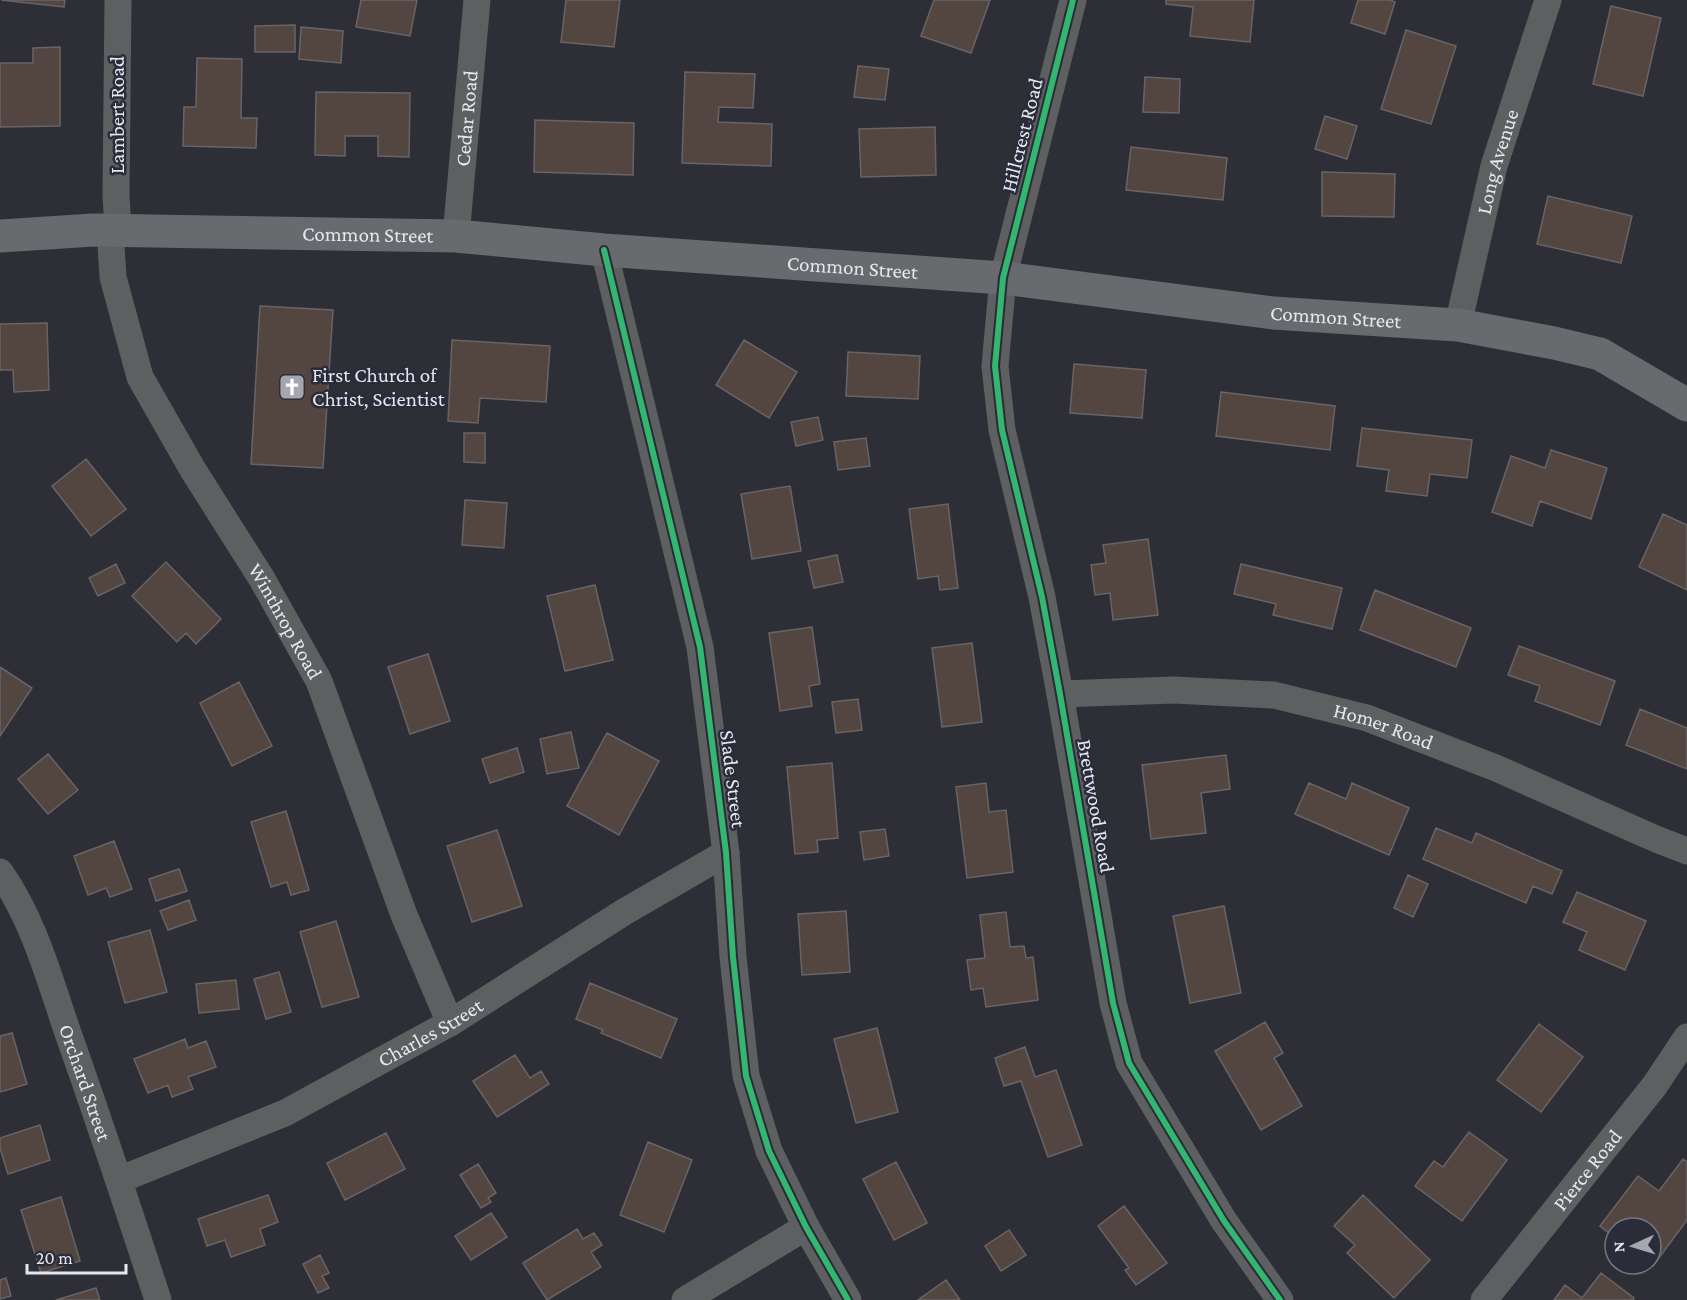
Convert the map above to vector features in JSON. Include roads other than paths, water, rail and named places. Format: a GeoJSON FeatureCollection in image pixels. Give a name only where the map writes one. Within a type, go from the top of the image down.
{"type":"FeatureCollection","features":[{"type":"Feature","properties":{"kind":"main road","name":"Common Street"},"geometry":{"type":"LineString","coordinates":[[0,236],[93,230],[456,236],[604,250],[1003,278],[1273,313],[1458,325],[1600,354],[1687,405]]}},
{"type":"Feature","properties":{"kind":"street","name":"Lambert Road"},"geometry":{"type":"LineString","coordinates":[[114,230],[118,0]]}},
{"type":"Feature","properties":{"kind":"street","name":"Cedar Road"},"geometry":{"type":"LineString","coordinates":[[456,236],[477,0]]}},
{"type":"Feature","properties":{"kind":"street","name":"Hillcrest Road"},"geometry":{"type":"LineString","coordinates":[[1003,278],[1073,0]]}},
{"type":"Feature","properties":{"kind":"street","name":"Long Avenue"},"geometry":{"type":"LineString","coordinates":[[1458,325],[1494,166],[1548,0]]}},
{"type":"Feature","properties":{"kind":"street","name":"Winthrop Road"},"geometry":{"type":"LineString","coordinates":[[114,230],[113,277],[140,377],[193,470],[262,579],[318,681],[404,915],[450,1023]]}},
{"type":"Feature","properties":{"kind":"street","name":"Slade Street"},"geometry":{"type":"LineString","coordinates":[[604,250],[700,647],[726,853],[732,957],[746,1076],[769,1150],[806,1227],[848,1300]]}},
{"type":"Feature","properties":{"kind":"street","name":"Brettwood Road"},"geometry":{"type":"LineString","coordinates":[[1003,278],[995,366],[1002,430],[1042,597],[1113,1003],[1129,1064],[1224,1221],[1280,1300]]}},
{"type":"Feature","properties":{"kind":"street","name":"Homer Road"},"geometry":{"type":"LineString","coordinates":[[1060,694],[1174,690],[1274,695],[1309,703],[1367,718],[1496,768],[1687,851]]}},
{"type":"Feature","properties":{"kind":"street","name":"Charles Street"},"geometry":{"type":"LineString","coordinates":[[119,1180],[285,1113],[450,1023],[624,912],[726,853]]}},
{"type":"Feature","properties":{"kind":"street","name":"Orchard Street"},"geometry":{"type":"LineString","coordinates":[[0,872],[19,903],[31,930],[119,1180],[158,1300]]}},
{"type":"Feature","properties":{"kind":"street","name":"Pierce Road"},"geometry":{"type":"LineString","coordinates":[[1484,1300],[1655,1084],[1687,1037]]}},
{"type":"Feature","properties":{"kind":"street"},"geometry":{"type":"LineString","coordinates":[[685,1300],[806,1227]]}},
{"type":"Feature","properties":{"kind":"place","name":"First Church of Christ, Scientist"},"geometry":{"type":"Point","coordinates":[292,387]}}]}
